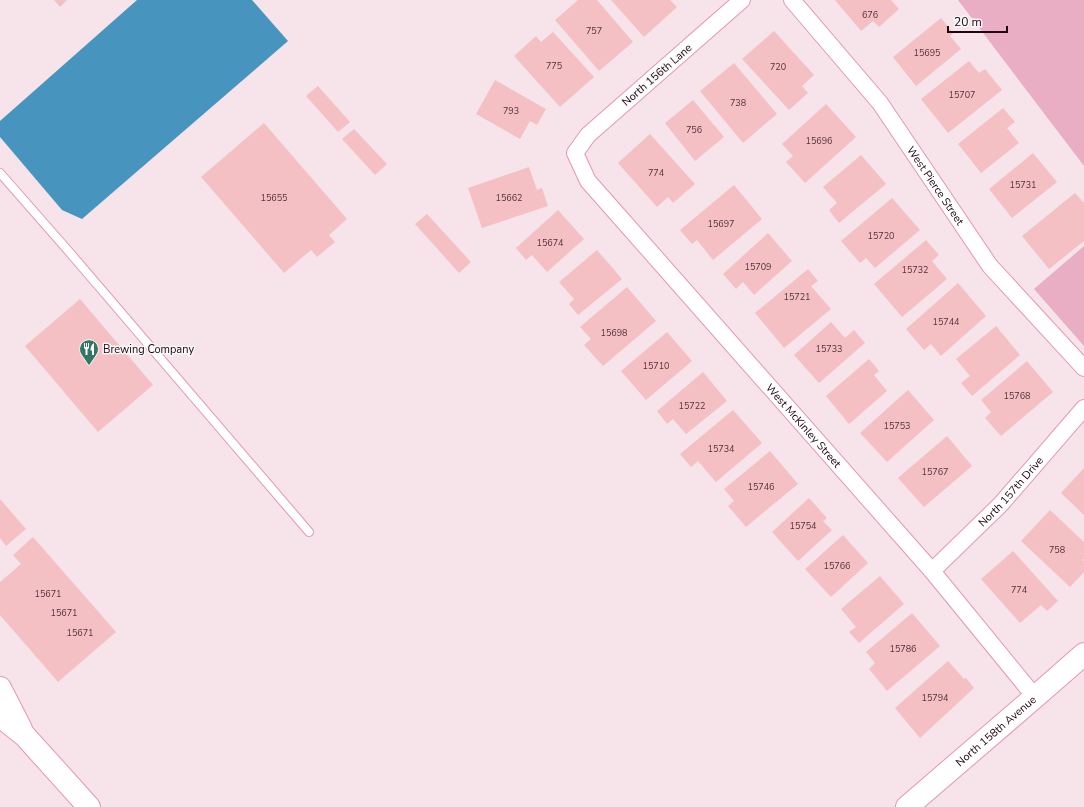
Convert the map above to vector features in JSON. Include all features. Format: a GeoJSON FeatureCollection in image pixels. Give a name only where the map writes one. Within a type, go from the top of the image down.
{"type":"FeatureCollection","features":[{"type":"Feature","properties":{"kind":"street","name":"North 156th Lane"},"geometry":{"type":"LineString","coordinates":[[575,153],[588,135],[742,0]]}},
{"type":"Feature","properties":{"kind":"street","name":"West Pierce Street"},"geometry":{"type":"LineString","coordinates":[[792,0],[880,103],[990,266],[1084,368]]}},
{"type":"Feature","properties":{"kind":"street","name":"West McKinley Street"},"geometry":{"type":"LineString","coordinates":[[575,153],[588,180],[932,571],[1035,697]]}},
{"type":"Feature","properties":{"kind":"street","name":"North 157th Drive"},"geometry":{"type":"LineString","coordinates":[[932,571],[1001,504],[1084,408]]}},
{"type":"Feature","properties":{"kind":"street","name":"North 158th Avenue"},"geometry":{"type":"LineString","coordinates":[[907,807],[1084,654]]}},
{"type":"Feature","properties":{"kind":"street"},"geometry":{"type":"LineString","coordinates":[[0,688],[25,736]]}},
{"type":"Feature","properties":{"kind":"street"},"geometry":{"type":"LineString","coordinates":[[0,716],[25,736],[89,807]]}},
{"type":"Feature","properties":{"kind":"lane"},"geometry":{"type":"LineString","coordinates":[[0,173],[77,260],[309,532]]}},
{"type":"Feature","properties":{"kind":"shaded area"},"geometry":{"type":"Polygon","coordinates":[[[958,0],[1084,0],[1084,166],[958,0]]]}},
{"type":"Feature","properties":{"kind":"shaded area"},"geometry":{"type":"Polygon","coordinates":[[[1084,246],[1084,346],[1034,289],[1084,246]]]}},
{"type":"Feature","properties":{"kind":"water"},"geometry":{"type":"Polygon","coordinates":[[[137,0],[252,0],[288,41],[82,219],[62,210],[0,137],[0,121],[137,0]]]}},
{"type":"Feature","properties":{"kind":"building"},"geometry":{"type":"Polygon","coordinates":[[[54,0],[67,0],[60,7],[54,0]]]}},
{"type":"Feature","properties":{"kind":"building"},"geometry":{"type":"Polygon","coordinates":[[[578,0],[597,0],[633,42],[599,71],[555,20],[578,0]]]}},
{"type":"Feature","properties":{"kind":"building"},"geometry":{"type":"Polygon","coordinates":[[[611,0],[670,0],[677,7],[644,37],[611,0]]]}},
{"type":"Feature","properties":{"kind":"building"},"geometry":{"type":"Polygon","coordinates":[[[835,0],[891,0],[899,9],[879,27],[873,21],[861,31],[835,0]]]}},
{"type":"Feature","properties":{"kind":"building"},"geometry":{"type":"Polygon","coordinates":[[[941,18],[953,33],[950,36],[961,49],[916,86],[893,57],[941,18]]]}},
{"type":"Feature","properties":{"kind":"building"},"geometry":{"type":"Polygon","coordinates":[[[774,31],[814,75],[802,86],[808,93],[789,110],[742,59],[774,31]]]}},
{"type":"Feature","properties":{"kind":"building"},"geometry":{"type":"Polygon","coordinates":[[[553,32],[594,77],[560,107],[514,56],[536,36],[541,42],[553,32]]]}},
{"type":"Feature","properties":{"kind":"building"},"geometry":{"type":"Polygon","coordinates":[[[969,61],[979,73],[985,69],[1002,90],[948,133],[921,99],[969,61]]]}},
{"type":"Feature","properties":{"kind":"building"},"geometry":{"type":"Polygon","coordinates":[[[734,63],[777,114],[743,143],[700,91],[734,63]]]}},
{"type":"Feature","properties":{"kind":"building"},"geometry":{"type":"Polygon","coordinates":[[[495,80],[546,109],[537,125],[530,121],[520,139],[476,114],[495,80]]]}},
{"type":"Feature","properties":{"kind":"building"},"geometry":{"type":"Polygon","coordinates":[[[318,86],[350,122],[338,132],[306,96],[318,86]]]}},
{"type":"Feature","properties":{"kind":"building"},"geometry":{"type":"Polygon","coordinates":[[[693,100],[724,137],[695,161],[665,123],[693,100]]]}},
{"type":"Feature","properties":{"kind":"building"},"geometry":{"type":"Polygon","coordinates":[[[826,104],[856,137],[805,183],[786,162],[793,156],[782,144],[826,104]]]}},
{"type":"Feature","properties":{"kind":"building"},"geometry":{"type":"Polygon","coordinates":[[[1003,108],[1015,122],[1007,128],[1019,143],[981,173],[958,144],[1003,108]]]}},
{"type":"Feature","properties":{"kind":"building"},"geometry":{"type":"Polygon","coordinates":[[[264,123],[347,219],[329,235],[335,242],[317,257],[311,250],[284,273],[201,177],[264,123]]]}},
{"type":"Feature","properties":{"kind":"building"},"geometry":{"type":"Polygon","coordinates":[[[354,129],[387,164],[375,175],[342,139],[354,129]]]}},
{"type":"Feature","properties":{"kind":"building"},"geometry":{"type":"Polygon","coordinates":[[[650,134],[695,184],[673,203],[668,197],[657,207],[618,163],[650,134]]]}},
{"type":"Feature","properties":{"kind":"building"},"geometry":{"type":"Polygon","coordinates":[[[1033,153],[1057,182],[1012,218],[989,189],[1033,153]]]}},
{"type":"Feature","properties":{"kind":"building"},"geometry":{"type":"Polygon","coordinates":[[[861,155],[886,184],[839,223],[829,210],[837,203],[823,187],[861,155]]]}},
{"type":"Feature","properties":{"kind":"building"},"geometry":{"type":"Polygon","coordinates":[[[529,167],[537,190],[542,188],[548,206],[482,228],[468,188],[529,167]]]}},
{"type":"Feature","properties":{"kind":"building"},"geometry":{"type":"Polygon","coordinates":[[[734,185],[762,219],[713,260],[697,240],[692,244],[680,230],[734,185]]]}},
{"type":"Feature","properties":{"kind":"building"},"geometry":{"type":"Polygon","coordinates":[[[1075,193],[1084,203],[1084,241],[1049,269],[1022,236],[1075,193]]]}},
{"type":"Feature","properties":{"kind":"building"},"geometry":{"type":"Polygon","coordinates":[[[892,198],[920,230],[875,268],[866,258],[860,263],[841,241],[892,198]]]}},
{"type":"Feature","properties":{"kind":"building"},"geometry":{"type":"Polygon","coordinates":[[[558,210],[584,239],[547,272],[532,255],[526,260],[516,248],[558,210]]]}},
{"type":"Feature","properties":{"kind":"building"},"geometry":{"type":"Polygon","coordinates":[[[427,214],[471,262],[459,273],[415,224],[427,214]]]}},
{"type":"Feature","properties":{"kind":"building"},"geometry":{"type":"Polygon","coordinates":[[[768,233],[792,261],[754,295],[743,282],[736,289],[723,274],[768,233]]]}},
{"type":"Feature","properties":{"kind":"building"},"geometry":{"type":"Polygon","coordinates":[[[926,240],[939,255],[932,261],[947,279],[902,317],[874,284],[926,240]]]}},
{"type":"Feature","properties":{"kind":"building"},"geometry":{"type":"Polygon","coordinates":[[[597,250],[622,279],[578,315],[569,304],[574,299],[559,282],[597,250]]]}},
{"type":"Feature","properties":{"kind":"building"},"geometry":{"type":"Polygon","coordinates":[[[808,269],[818,281],[811,286],[831,309],[784,348],[755,313],[808,269]]]}},
{"type":"Feature","properties":{"kind":"building"},"geometry":{"type":"Polygon","coordinates":[[[958,283],[986,316],[941,356],[931,344],[924,350],[906,329],[958,283]]]}},
{"type":"Feature","properties":{"kind":"building"},"geometry":{"type":"Polygon","coordinates":[[[627,287],[656,321],[603,366],[584,345],[591,339],[580,327],[627,287]]]}},
{"type":"Feature","properties":{"kind":"building","name":"Brewing Company"},"geometry":{"type":"Polygon","coordinates":[[[80,299],[153,385],[98,432],[25,346],[80,299]]]}},
{"type":"Feature","properties":{"kind":"building"},"geometry":{"type":"Polygon","coordinates":[[[831,322],[845,338],[854,330],[865,343],[819,383],[794,355],[831,322]]]}},
{"type":"Feature","properties":{"kind":"building"},"geometry":{"type":"Polygon","coordinates":[[[996,326],[1020,355],[972,396],[961,383],[970,376],[956,359],[996,326]]]}},
{"type":"Feature","properties":{"kind":"building"},"geometry":{"type":"Polygon","coordinates":[[[667,332],[692,361],[646,400],[621,371],[667,332]]]}},
{"type":"Feature","properties":{"kind":"building"},"geometry":{"type":"Polygon","coordinates":[[[869,359],[879,371],[874,375],[887,391],[849,424],[826,396],[869,359]]]}},
{"type":"Feature","properties":{"kind":"building"},"geometry":{"type":"Polygon","coordinates":[[[1027,361],[1053,392],[1001,436],[985,418],[991,412],[981,400],[1027,361]]]}},
{"type":"Feature","properties":{"kind":"building"},"geometry":{"type":"Polygon","coordinates":[[[703,372],[727,401],[686,434],[673,419],[667,424],[657,411],[703,372]]]}},
{"type":"Feature","properties":{"kind":"building"},"geometry":{"type":"Polygon","coordinates":[[[908,390],[934,420],[887,462],[860,433],[908,390]]]}},
{"type":"Feature","properties":{"kind":"building"},"geometry":{"type":"Polygon","coordinates":[[[733,410],[762,443],[716,482],[698,461],[691,467],[680,454],[733,410]]]}},
{"type":"Feature","properties":{"kind":"building"},"geometry":{"type":"Polygon","coordinates":[[[947,436],[972,466],[924,507],[898,478],[947,436]]]}},
{"type":"Feature","properties":{"kind":"building"},"geometry":{"type":"Polygon","coordinates":[[[770,451],[798,484],[746,527],[728,506],[734,501],[724,489],[770,451]]]}},
{"type":"Feature","properties":{"kind":"building"},"geometry":{"type":"Polygon","coordinates":[[[1084,468],[1084,515],[1061,493],[1084,468]]]}},
{"type":"Feature","properties":{"kind":"building"},"geometry":{"type":"Polygon","coordinates":[[[809,498],[827,518],[823,521],[832,530],[798,561],[772,532],[809,498]]]}},
{"type":"Feature","properties":{"kind":"building"},"geometry":{"type":"Polygon","coordinates":[[[0,499],[26,529],[6,546],[0,538],[0,499]]]}},
{"type":"Feature","properties":{"kind":"building"},"geometry":{"type":"Polygon","coordinates":[[[1050,510],[1084,542],[1084,572],[1070,587],[1021,541],[1050,510]]]}},
{"type":"Feature","properties":{"kind":"building"},"geometry":{"type":"Polygon","coordinates":[[[843,535],[868,563],[831,597],[805,569],[843,535]]]}},
{"type":"Feature","properties":{"kind":"building"},"geometry":{"type":"Polygon","coordinates":[[[33,537],[116,632],[58,682],[0,615],[0,582],[21,564],[13,555],[33,537]]]}},
{"type":"Feature","properties":{"kind":"building"},"geometry":{"type":"Polygon","coordinates":[[[1013,551],[1058,601],[1047,611],[1041,605],[1020,623],[981,579],[1013,551]]]}},
{"type":"Feature","properties":{"kind":"building"},"geometry":{"type":"Polygon","coordinates":[[[880,576],[904,604],[859,643],[849,632],[856,627],[841,609],[880,576]]]}},
{"type":"Feature","properties":{"kind":"building"},"geometry":{"type":"Polygon","coordinates":[[[912,613],[940,646],[887,691],[869,669],[875,663],[866,652],[912,613]]]}},
{"type":"Feature","properties":{"kind":"building"},"geometry":{"type":"Polygon","coordinates":[[[948,661],[974,688],[920,738],[895,708],[948,661]]]}},
{"type":"Feature","properties":{"kind":"place","name":"Brewing Company"},"geometry":{"type":"Point","coordinates":[89,366]}}]}
